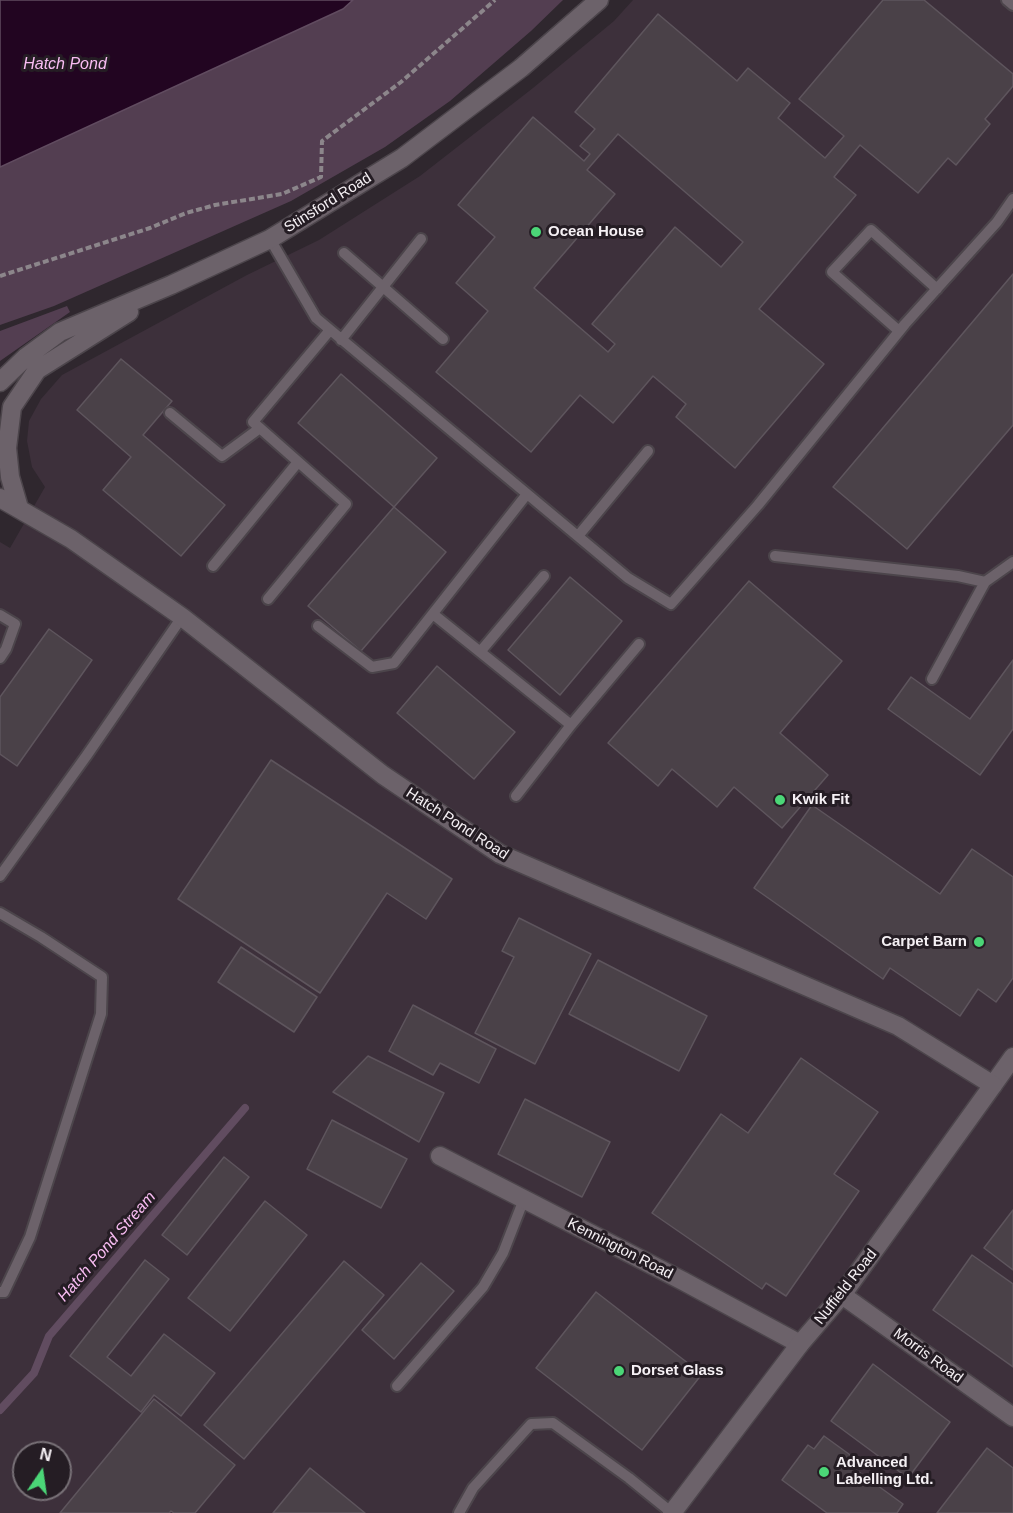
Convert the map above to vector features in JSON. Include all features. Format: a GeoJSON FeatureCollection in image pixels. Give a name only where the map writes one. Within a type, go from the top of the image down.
{"type":"FeatureCollection","features":[{"type":"Feature","properties":{"kind":"street","name":"Stinsford Road"},"geometry":{"type":"LineString","coordinates":[[0,382],[26,357],[60,332],[171,285],[270,239],[402,158],[521,68],[599,0]]}},
{"type":"Feature","properties":{"kind":"street"},"geometry":{"type":"LineString","coordinates":[[19,508],[10,477],[7,448],[12,407],[37,370],[171,285]]}},
{"type":"Feature","properties":{"kind":"street","name":"Stinsford Road"},"geometry":{"type":"LineString","coordinates":[[0,393],[26,357]]}},
{"type":"Feature","properties":{"kind":"street","name":"Hatch Pond Road"},"geometry":{"type":"LineString","coordinates":[[0,498],[71,539],[182,617],[383,775],[500,854],[898,1026],[993,1085]]}},
{"type":"Feature","properties":{"kind":"street","name":"Nuffield Road"},"geometry":{"type":"LineString","coordinates":[[672,1513],[800,1344],[843,1295],[1013,1057]]}},
{"type":"Feature","properties":{"kind":"street","name":"Kennington Road"},"geometry":{"type":"LineString","coordinates":[[440,1156],[800,1344]]}},
{"type":"Feature","properties":{"kind":"street","name":"Morris Road"},"geometry":{"type":"LineString","coordinates":[[843,1295],[1013,1417]]}},
{"type":"Feature","properties":{"kind":"lane"},"geometry":{"type":"LineString","coordinates":[[1007,0],[1013,5]]}},
{"type":"Feature","properties":{"kind":"lane"},"geometry":{"type":"LineString","coordinates":[[270,239],[316,318],[628,578],[671,604],[758,505],[899,332],[996,222],[1013,199]]}},
{"type":"Feature","properties":{"kind":"lane"},"geometry":{"type":"LineString","coordinates":[[899,332],[832,272],[871,230],[937,289]]}},
{"type":"Feature","properties":{"kind":"lane"},"geometry":{"type":"LineString","coordinates":[[341,340],[421,239]]}},
{"type":"Feature","properties":{"kind":"lane"},"geometry":{"type":"LineString","coordinates":[[344,253],[443,339]]}},
{"type":"Feature","properties":{"kind":"lane"},"geometry":{"type":"LineString","coordinates":[[268,599],[346,504],[253,422],[330,330]]}},
{"type":"Feature","properties":{"kind":"lane"},"geometry":{"type":"LineString","coordinates":[[170,413],[222,456],[260,428]]}},
{"type":"Feature","properties":{"kind":"lane"},"geometry":{"type":"LineString","coordinates":[[578,536],[648,451]]}},
{"type":"Feature","properties":{"kind":"lane"},"geometry":{"type":"LineString","coordinates":[[213,566],[298,462]]}},
{"type":"Feature","properties":{"kind":"lane"},"geometry":{"type":"LineString","coordinates":[[318,626],[372,667],[394,663],[527,494]]}},
{"type":"Feature","properties":{"kind":"lane"},"geometry":{"type":"LineString","coordinates":[[775,556],[958,576],[985,582]]}},
{"type":"Feature","properties":{"kind":"lane"},"geometry":{"type":"LineString","coordinates":[[932,679],[985,582],[1013,562]]}},
{"type":"Feature","properties":{"kind":"lane"},"geometry":{"type":"LineString","coordinates":[[480,652],[544,576]]}},
{"type":"Feature","properties":{"kind":"lane"},"geometry":{"type":"LineString","coordinates":[[433,614],[570,725]]}},
{"type":"Feature","properties":{"kind":"lane"},"geometry":{"type":"LineString","coordinates":[[0,615],[15,624],[6,650],[0,658]]}},
{"type":"Feature","properties":{"kind":"lane"},"geometry":{"type":"LineString","coordinates":[[0,876],[182,617]]}},
{"type":"Feature","properties":{"kind":"lane"},"geometry":{"type":"LineString","coordinates":[[516,796],[570,725],[639,644]]}},
{"type":"Feature","properties":{"kind":"lane"},"geometry":{"type":"LineString","coordinates":[[0,913],[102,978],[101,1014],[30,1237],[4,1292],[0,1292]]}},
{"type":"Feature","properties":{"kind":"lane"},"geometry":{"type":"LineString","coordinates":[[397,1386],[483,1287],[503,1253],[524,1199]]}},
{"type":"Feature","properties":{"kind":"lane"},"geometry":{"type":"LineString","coordinates":[[459,1513],[472,1488],[531,1424],[553,1423],[629,1478],[672,1513]]}},
{"type":"Feature","properties":{"kind":"path"},"geometry":{"type":"LineString","coordinates":[[0,276],[150,228],[186,213],[215,205],[282,194],[321,177],[322,141],[401,82],[495,0]]}},
{"type":"Feature","properties":{"kind":"shaded area"},"geometry":{"type":"Polygon","coordinates":[[[0,0],[563,0],[450,101],[385,147],[291,201],[54,306],[0,325],[0,0]]]}},
{"type":"Feature","properties":{"kind":"shaded area"},"geometry":{"type":"Polygon","coordinates":[[[633,0],[1013,0],[1013,1513],[0,1513],[0,542],[10,548],[45,487],[32,467],[27,441],[29,421],[41,399],[62,375],[247,275],[319,240],[420,176],[614,21],[633,0]]]}},
{"type":"Feature","properties":{"kind":"shaded area"},"geometry":{"type":"Polygon","coordinates":[[[67,306],[70,312],[0,361],[0,331],[67,306]]]}},
{"type":"Feature","properties":{"kind":"water","name":"Hatch Pond"},"geometry":{"type":"Polygon","coordinates":[[[0,0],[353,0],[343,9],[0,167],[0,0]]]}},
{"type":"Feature","properties":{"kind":"building","name":"Ocean House"},"geometry":{"type":"Polygon","coordinates":[[[883,0],[924,0],[1013,74],[1013,86],[985,119],[990,124],[956,165],[948,158],[918,193],[860,145],[834,177],[856,195],[759,309],[824,364],[735,468],[676,417],[686,404],[653,376],[613,423],[580,395],[531,452],[436,372],[488,311],[456,283],[495,237],[458,205],[533,117],[584,161],[590,154],[580,146],[595,129],[575,112],[658,14],[737,81],[748,68],[790,103],[778,118],[825,158],[844,136],[799,99],[883,0]],[[618,134],[587,170],[615,194],[534,288],[608,352],[615,344],[592,324],[675,227],[721,267],[743,242],[618,134]]]}},
{"type":"Feature","properties":{"kind":"building"},"geometry":{"type":"Polygon","coordinates":[[[1013,274],[1013,425],[907,549],[833,487],[1013,274]]]}},
{"type":"Feature","properties":{"kind":"building"},"geometry":{"type":"Polygon","coordinates":[[[121,359],[172,401],[143,435],[225,505],[181,556],[103,490],[131,457],[77,410],[121,359]]]}},
{"type":"Feature","properties":{"kind":"building"},"geometry":{"type":"Polygon","coordinates":[[[341,374],[437,458],[394,507],[298,423],[341,374]]]}},
{"type":"Feature","properties":{"kind":"building"},"geometry":{"type":"Polygon","coordinates":[[[394,507],[446,552],[361,651],[308,606],[394,507]]]}},
{"type":"Feature","properties":{"kind":"building"},"geometry":{"type":"Polygon","coordinates":[[[570,577],[622,621],[560,695],[508,650],[570,577]]]}},
{"type":"Feature","properties":{"kind":"building"},"geometry":{"type":"Polygon","coordinates":[[[749,581],[842,661],[780,733],[828,775],[782,828],[734,787],[717,807],[672,769],[658,786],[608,743],[749,581]]]}},
{"type":"Feature","properties":{"kind":"building"},"geometry":{"type":"Polygon","coordinates":[[[49,629],[92,660],[17,766],[0,754],[0,697],[49,629]]]}},
{"type":"Feature","properties":{"kind":"building"},"geometry":{"type":"Polygon","coordinates":[[[1013,660],[1013,729],[980,775],[888,709],[911,677],[970,719],[1013,660]]]}},
{"type":"Feature","properties":{"kind":"building"},"geometry":{"type":"Polygon","coordinates":[[[437,666],[515,732],[474,779],[397,713],[437,666]]]}},
{"type":"Feature","properties":{"kind":"building"},"geometry":{"type":"Polygon","coordinates":[[[271,760],[452,879],[426,919],[387,893],[320,993],[178,899],[271,760]]]}},
{"type":"Feature","properties":{"kind":"building"},"geometry":{"type":"Polygon","coordinates":[[[812,805],[940,894],[972,849],[1013,877],[1013,978],[996,1002],[978,989],[960,1016],[890,968],[883,979],[754,888],[812,805]]]}},
{"type":"Feature","properties":{"kind":"building"},"geometry":{"type":"Polygon","coordinates":[[[519,918],[591,954],[535,1064],[475,1033],[514,957],[502,951],[519,918]]]}},
{"type":"Feature","properties":{"kind":"building"},"geometry":{"type":"Polygon","coordinates":[[[241,947],[317,997],[294,1032],[218,982],[241,947]]]}},
{"type":"Feature","properties":{"kind":"building"},"geometry":{"type":"Polygon","coordinates":[[[598,960],[707,1016],[679,1071],[569,1014],[598,960]]]}},
{"type":"Feature","properties":{"kind":"building"},"geometry":{"type":"Polygon","coordinates":[[[413,1005],[496,1049],[479,1083],[440,1063],[433,1075],[389,1051],[413,1005]]]}},
{"type":"Feature","properties":{"kind":"building"},"geometry":{"type":"Polygon","coordinates":[[[368,1056],[444,1093],[419,1142],[333,1092],[368,1056]]]}},
{"type":"Feature","properties":{"kind":"building"},"geometry":{"type":"Polygon","coordinates":[[[801,1058],[878,1112],[834,1174],[859,1191],[786,1296],[766,1283],[762,1289],[652,1213],[721,1114],[748,1133],[801,1058]]]}},
{"type":"Feature","properties":{"kind":"building"},"geometry":{"type":"Polygon","coordinates":[[[525,1099],[610,1142],[582,1197],[498,1154],[525,1099]]]}},
{"type":"Feature","properties":{"kind":"building"},"geometry":{"type":"Polygon","coordinates":[[[332,1120],[407,1159],[381,1208],[307,1169],[332,1120]]]}},
{"type":"Feature","properties":{"kind":"building"},"geometry":{"type":"Polygon","coordinates":[[[224,1157],[249,1177],[187,1255],[162,1235],[224,1157]]]}},
{"type":"Feature","properties":{"kind":"building"},"geometry":{"type":"Polygon","coordinates":[[[265,1201],[307,1235],[230,1331],[188,1298],[265,1201]]]}},
{"type":"Feature","properties":{"kind":"building"},"geometry":{"type":"Polygon","coordinates":[[[1013,1210],[1013,1270],[984,1248],[1013,1210]]]}},
{"type":"Feature","properties":{"kind":"building"},"geometry":{"type":"Polygon","coordinates":[[[972,1255],[1013,1284],[1013,1367],[933,1310],[972,1255]]]}},
{"type":"Feature","properties":{"kind":"building"},"geometry":{"type":"Polygon","coordinates":[[[145,1260],[169,1279],[107,1357],[131,1376],[164,1334],[215,1373],[181,1416],[154,1395],[141,1412],[70,1356],[145,1260]]]}},
{"type":"Feature","properties":{"kind":"building"},"geometry":{"type":"Polygon","coordinates":[[[344,1261],[384,1295],[244,1459],[204,1425],[344,1261]]]}},
{"type":"Feature","properties":{"kind":"building"},"geometry":{"type":"Polygon","coordinates":[[[421,1263],[454,1291],[394,1359],[362,1330],[421,1263]]]}},
{"type":"Feature","properties":{"kind":"building","name":"Dorset Glass"},"geometry":{"type":"Polygon","coordinates":[[[596,1292],[702,1374],[642,1450],[536,1368],[596,1292]]]}},
{"type":"Feature","properties":{"kind":"building"},"geometry":{"type":"Polygon","coordinates":[[[873,1364],[950,1422],[908,1478],[831,1421],[873,1364]]]}},
{"type":"Feature","properties":{"kind":"building"},"geometry":{"type":"Polygon","coordinates":[[[154,1399],[235,1465],[195,1513],[171,1511],[169,1513],[60,1513],[154,1399]]]}},
{"type":"Feature","properties":{"kind":"building","name":"Advanced Labelling Ltd."},"geometry":{"type":"Polygon","coordinates":[[[824,1436],[853,1457],[848,1464],[903,1504],[897,1513],[827,1513],[782,1480],[808,1445],[814,1449],[824,1436]]]}},
{"type":"Feature","properties":{"kind":"building"},"geometry":{"type":"Polygon","coordinates":[[[987,1448],[1013,1468],[1013,1513],[937,1513],[987,1448]]]}},
{"type":"Feature","properties":{"kind":"building"},"geometry":{"type":"Polygon","coordinates":[[[310,1468],[365,1513],[273,1513],[310,1468]]]}},
{"type":"Feature","properties":{"kind":"waterway","name":"Hatch Pond Stream"},"geometry":{"type":"LineString","coordinates":[[0,1410],[34,1373],[49,1336],[245,1108]]}},
{"type":"Feature","properties":{"kind":"place","name":"Ocean House"},"geometry":{"type":"Point","coordinates":[536,232]}},
{"type":"Feature","properties":{"kind":"place","name":"Kwik Fit"},"geometry":{"type":"Point","coordinates":[780,800]}},
{"type":"Feature","properties":{"kind":"place","name":"Carpet Barn"},"geometry":{"type":"Point","coordinates":[979,942]}},
{"type":"Feature","properties":{"kind":"place","name":"Dorset Glass"},"geometry":{"type":"Point","coordinates":[619,1371]}},
{"type":"Feature","properties":{"kind":"place","name":"Advanced Labelling Ltd."},"geometry":{"type":"Point","coordinates":[824,1472]}}]}
